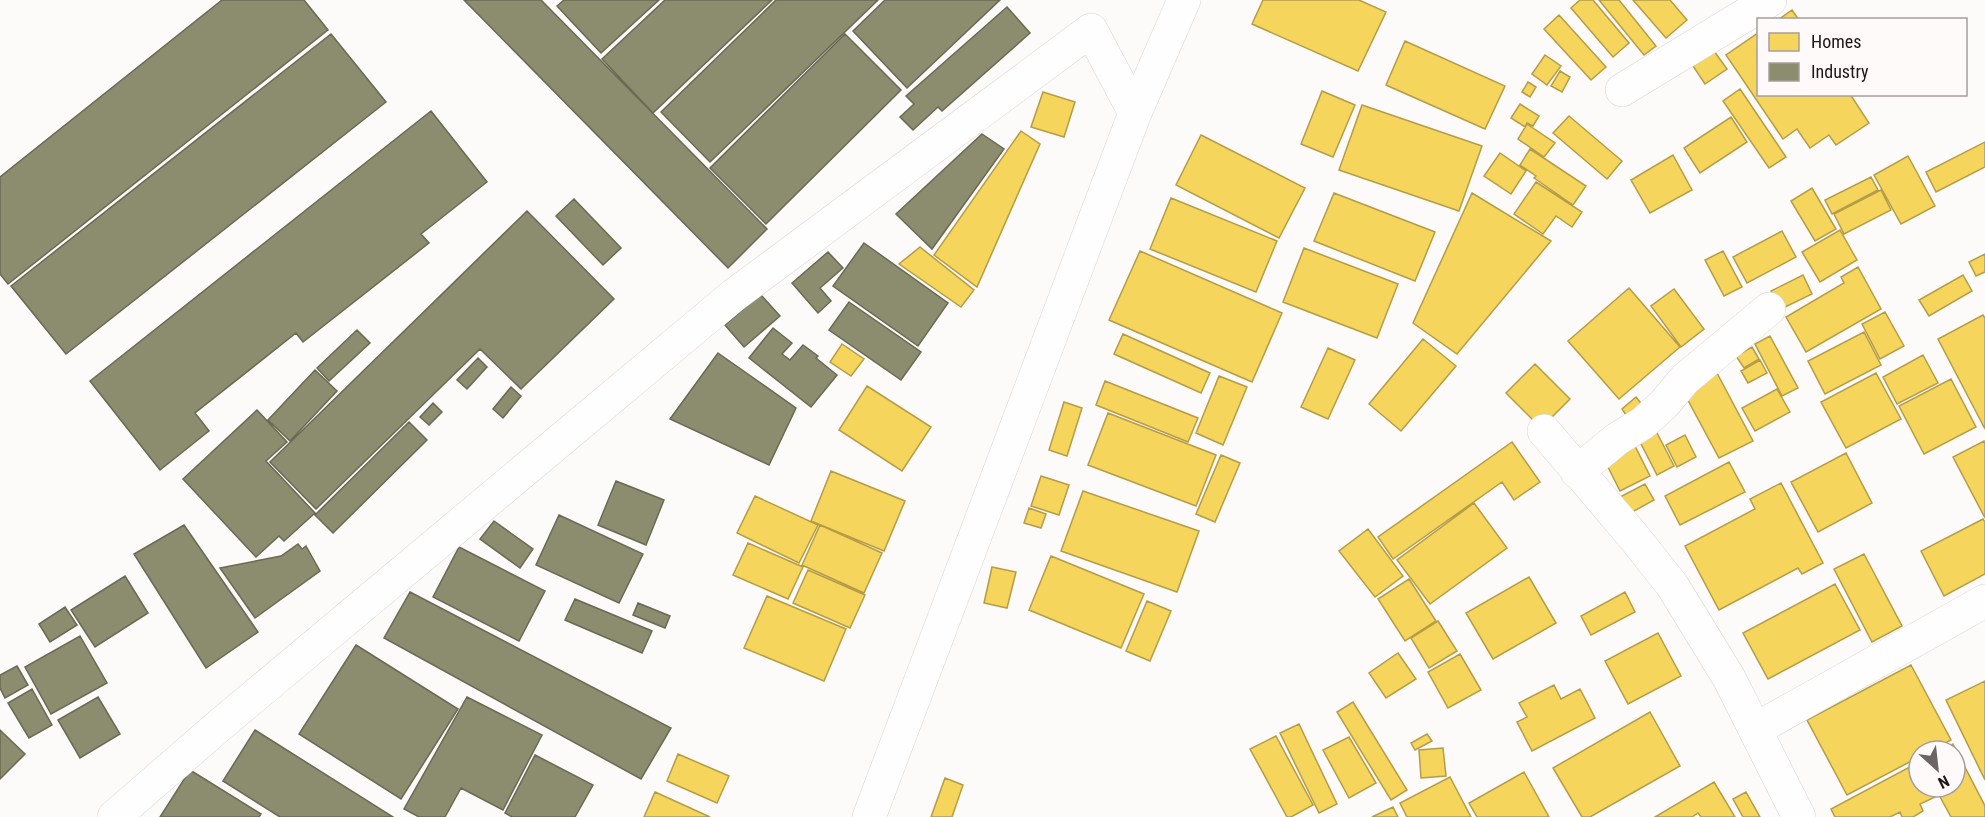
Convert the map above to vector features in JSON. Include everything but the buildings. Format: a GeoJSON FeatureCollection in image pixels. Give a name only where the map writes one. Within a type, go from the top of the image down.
{"type":"FeatureCollection","features":[{"type":"Feature","properties":{"kind":"street"},"geometry":{"type":"LineString","coordinates":[[869,817],[1135,113],[1184,0]]}},
{"type":"Feature","properties":{"kind":"street"},"geometry":{"type":"LineString","coordinates":[[1622,90],[1770,0]]}},
{"type":"Feature","properties":{"kind":"street"},"geometry":{"type":"LineString","coordinates":[[114,817],[221,724],[734,295],[1091,30],[1135,113]]}},
{"type":"Feature","properties":{"kind":"street"},"geometry":{"type":"LineString","coordinates":[[1577,472],[1617,439],[1643,423],[1664,404],[1685,379],[1769,309]]}},
{"type":"Feature","properties":{"kind":"street"},"geometry":{"type":"LineString","coordinates":[[1544,431],[1672,585],[1729,678],[1798,817]]}},
{"type":"Feature","properties":{"kind":"street"},"geometry":{"type":"LineString","coordinates":[[1756,729],[1985,601]]}}]}
